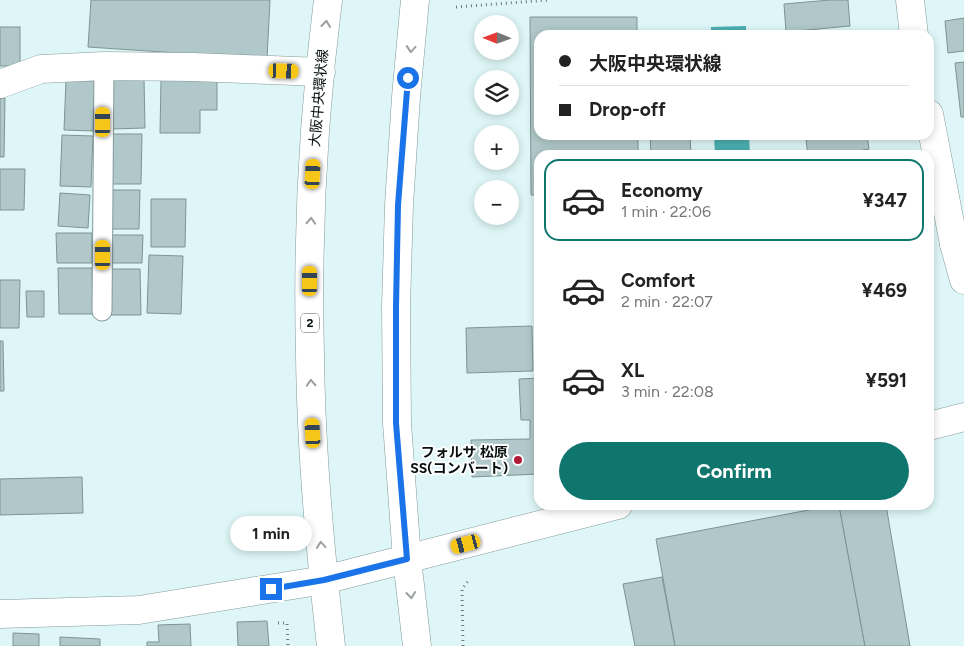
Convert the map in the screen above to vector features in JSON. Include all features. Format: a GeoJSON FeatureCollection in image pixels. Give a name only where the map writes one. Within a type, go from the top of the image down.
{"type":"FeatureCollection","features":[{"type":"Feature","properties":{"kind":"main road","name":"大阪中央環状線"},"geometry":{"type":"LineString","coordinates":[[328,0],[315,139],[310,244],[310,356],[315,472],[324,580],[332,646]]}},
{"type":"Feature","properties":{"kind":"main road"},"geometry":{"type":"LineString","coordinates":[[415,0],[398,205],[396,423],[407,559],[417,646]]}},
{"type":"Feature","properties":{"kind":"main road"},"geometry":{"type":"LineString","coordinates":[[910,0],[913,30]]}},
{"type":"Feature","properties":{"kind":"main road"},"geometry":{"type":"LineString","coordinates":[[0,84],[41,69],[104,66],[321,72]]}},
{"type":"Feature","properties":{"kind":"main road"},"geometry":{"type":"LineString","coordinates":[[934,136],[959,244],[964,280]]}},
{"type":"Feature","properties":{"kind":"main road"},"geometry":{"type":"LineString","coordinates":[[934,425],[964,417]]}},
{"type":"Feature","properties":{"kind":"main road"},"geometry":{"type":"LineString","coordinates":[[0,614],[139,610],[324,580],[598,510]]}},
{"type":"Feature","properties":{"kind":"lane"},"geometry":{"type":"LineString","coordinates":[[102,311],[104,66]]}},
{"type":"Feature","properties":{"kind":"path"},"geometry":{"type":"LineString","coordinates":[[456,7],[549,0]]}},
{"type":"Feature","properties":{"kind":"path"},"geometry":{"type":"LineString","coordinates":[[463,646],[462,588],[469,580]]}},
{"type":"Feature","properties":{"kind":"path"},"geometry":{"type":"LineString","coordinates":[[275,623],[287,623],[288,646]]}},
{"type":"Feature","properties":{"kind":"water"},"geometry":{"type":"Polygon","coordinates":[[[746,26],[746,30],[711,30],[711,27],[746,26]]]}},
{"type":"Feature","properties":{"kind":"water"},"geometry":{"type":"Polygon","coordinates":[[[714,140],[749,140],[750,150],[715,150],[714,140]]]}},
{"type":"Feature","properties":{"kind":"building"},"geometry":{"type":"Polygon","coordinates":[[[91,0],[270,0],[267,59],[88,47],[91,0]]]}},
{"type":"Feature","properties":{"kind":"building"},"geometry":{"type":"Polygon","coordinates":[[[848,0],[850,26],[786,30],[784,4],[848,0]]]}},
{"type":"Feature","properties":{"kind":"building"},"geometry":{"type":"Polygon","coordinates":[[[530,17],[637,17],[637,30],[534,30],[534,140],[638,140],[638,150],[534,150],[534,195],[531,195],[530,17]]]}},
{"type":"Feature","properties":{"kind":"building"},"geometry":{"type":"Polygon","coordinates":[[[964,18],[964,51],[948,53],[945,21],[964,18]]]}},
{"type":"Feature","properties":{"kind":"building"},"geometry":{"type":"Polygon","coordinates":[[[0,27],[20,27],[20,66],[0,66],[0,27]]]}},
{"type":"Feature","properties":{"kind":"building"},"geometry":{"type":"Polygon","coordinates":[[[964,62],[964,117],[961,117],[955,63],[964,62]]]}},
{"type":"Feature","properties":{"kind":"building"},"geometry":{"type":"Polygon","coordinates":[[[144,78],[145,128],[112,129],[111,79],[144,78]]]}},
{"type":"Feature","properties":{"kind":"building"},"geometry":{"type":"Polygon","coordinates":[[[66,80],[95,81],[93,131],[64,130],[66,80]]]}},
{"type":"Feature","properties":{"kind":"building"},"geometry":{"type":"Polygon","coordinates":[[[161,80],[217,80],[217,110],[200,110],[200,133],[160,133],[161,80]]]}},
{"type":"Feature","properties":{"kind":"building"},"geometry":{"type":"Polygon","coordinates":[[[0,98],[5,98],[4,157],[0,157],[0,98]]]}},
{"type":"Feature","properties":{"kind":"building"},"geometry":{"type":"Polygon","coordinates":[[[110,134],[142,134],[141,184],[110,184],[110,134]]]}},
{"type":"Feature","properties":{"kind":"building"},"geometry":{"type":"Polygon","coordinates":[[[62,135],[93,136],[91,187],[60,186],[62,135]]]}},
{"type":"Feature","properties":{"kind":"building"},"geometry":{"type":"Polygon","coordinates":[[[650,140],[690,140],[691,150],[651,150],[650,140]]]}},
{"type":"Feature","properties":{"kind":"building"},"geometry":{"type":"Polygon","coordinates":[[[806,140],[868,140],[869,149],[864,150],[807,150],[806,140]]]}},
{"type":"Feature","properties":{"kind":"building"},"geometry":{"type":"Polygon","coordinates":[[[0,169],[25,169],[24,210],[0,210],[0,169]]]}},
{"type":"Feature","properties":{"kind":"building"},"geometry":{"type":"Polygon","coordinates":[[[112,190],[140,190],[139,229],[112,229],[112,190]]]}},
{"type":"Feature","properties":{"kind":"building"},"geometry":{"type":"Polygon","coordinates":[[[60,193],[90,195],[88,228],[58,226],[60,193]]]}},
{"type":"Feature","properties":{"kind":"building"},"geometry":{"type":"Polygon","coordinates":[[[151,199],[186,199],[185,247],[151,247],[151,199]]]}},
{"type":"Feature","properties":{"kind":"building"},"geometry":{"type":"Polygon","coordinates":[[[56,233],[92,233],[92,263],[57,263],[56,233]]]}},
{"type":"Feature","properties":{"kind":"building"},"geometry":{"type":"Polygon","coordinates":[[[111,235],[143,235],[142,263],[111,263],[111,235]]]}},
{"type":"Feature","properties":{"kind":"building"},"geometry":{"type":"Polygon","coordinates":[[[149,255],[183,256],[181,314],[147,313],[149,255]]]}},
{"type":"Feature","properties":{"kind":"building"},"geometry":{"type":"Polygon","coordinates":[[[58,268],[92,268],[93,314],[59,314],[58,268]]]}},
{"type":"Feature","properties":{"kind":"building"},"geometry":{"type":"Polygon","coordinates":[[[111,269],[140,269],[141,315],[111,315],[111,269]]]}},
{"type":"Feature","properties":{"kind":"building"},"geometry":{"type":"Polygon","coordinates":[[[0,280],[20,280],[19,328],[0,328],[0,280]]]}},
{"type":"Feature","properties":{"kind":"building"},"geometry":{"type":"Polygon","coordinates":[[[26,291],[44,291],[44,317],[27,317],[26,291]]]}},
{"type":"Feature","properties":{"kind":"building"},"geometry":{"type":"Polygon","coordinates":[[[532,326],[533,371],[467,373],[466,328],[532,326]]]}},
{"type":"Feature","properties":{"kind":"building"},"geometry":{"type":"Polygon","coordinates":[[[0,341],[3,341],[4,391],[0,391],[0,341]]]}},
{"type":"Feature","properties":{"kind":"building"},"geometry":{"type":"Polygon","coordinates":[[[534,378],[534,474],[472,477],[471,440],[530,439],[530,420],[521,420],[519,379],[534,378]]]}},
{"type":"Feature","properties":{"kind":"building"},"geometry":{"type":"Polygon","coordinates":[[[82,477],[83,513],[0,515],[0,479],[82,477]]]}},
{"type":"Feature","properties":{"kind":"building"},"geometry":{"type":"Polygon","coordinates":[[[809,510],[840,510],[865,646],[675,646],[656,539],[809,510]]]}},
{"type":"Feature","properties":{"kind":"building"},"geometry":{"type":"Polygon","coordinates":[[[840,510],[887,510],[910,646],[865,646],[840,510]]]}},
{"type":"Feature","properties":{"kind":"building"},"geometry":{"type":"Polygon","coordinates":[[[662,577],[675,646],[635,646],[623,584],[662,577]]]}},
{"type":"Feature","properties":{"kind":"building"},"geometry":{"type":"Polygon","coordinates":[[[267,621],[269,646],[238,646],[237,622],[267,621]]]}},
{"type":"Feature","properties":{"kind":"building"},"geometry":{"type":"Polygon","coordinates":[[[190,624],[191,646],[147,646],[147,642],[159,642],[158,625],[190,624]]]}},
{"type":"Feature","properties":{"kind":"building"},"geometry":{"type":"Polygon","coordinates":[[[13,633],[39,634],[39,646],[13,646],[13,633]]]}},
{"type":"Feature","properties":{"kind":"building"},"geometry":{"type":"Polygon","coordinates":[[[60,637],[100,639],[100,646],[60,646],[60,637]]]}},
{"type":"Feature","properties":{"kind":"place","name":"フォルサ 松原 SS(コンバート)"},"geometry":{"type":"Point","coordinates":[518,460]}},
{"type":"Feature","properties":{"kind":"route"},"geometry":{"type":"LineString","coordinates":[[271,589],[324,580],[407,559],[396,423],[396,307],[398,205],[408,78]]}}]}
